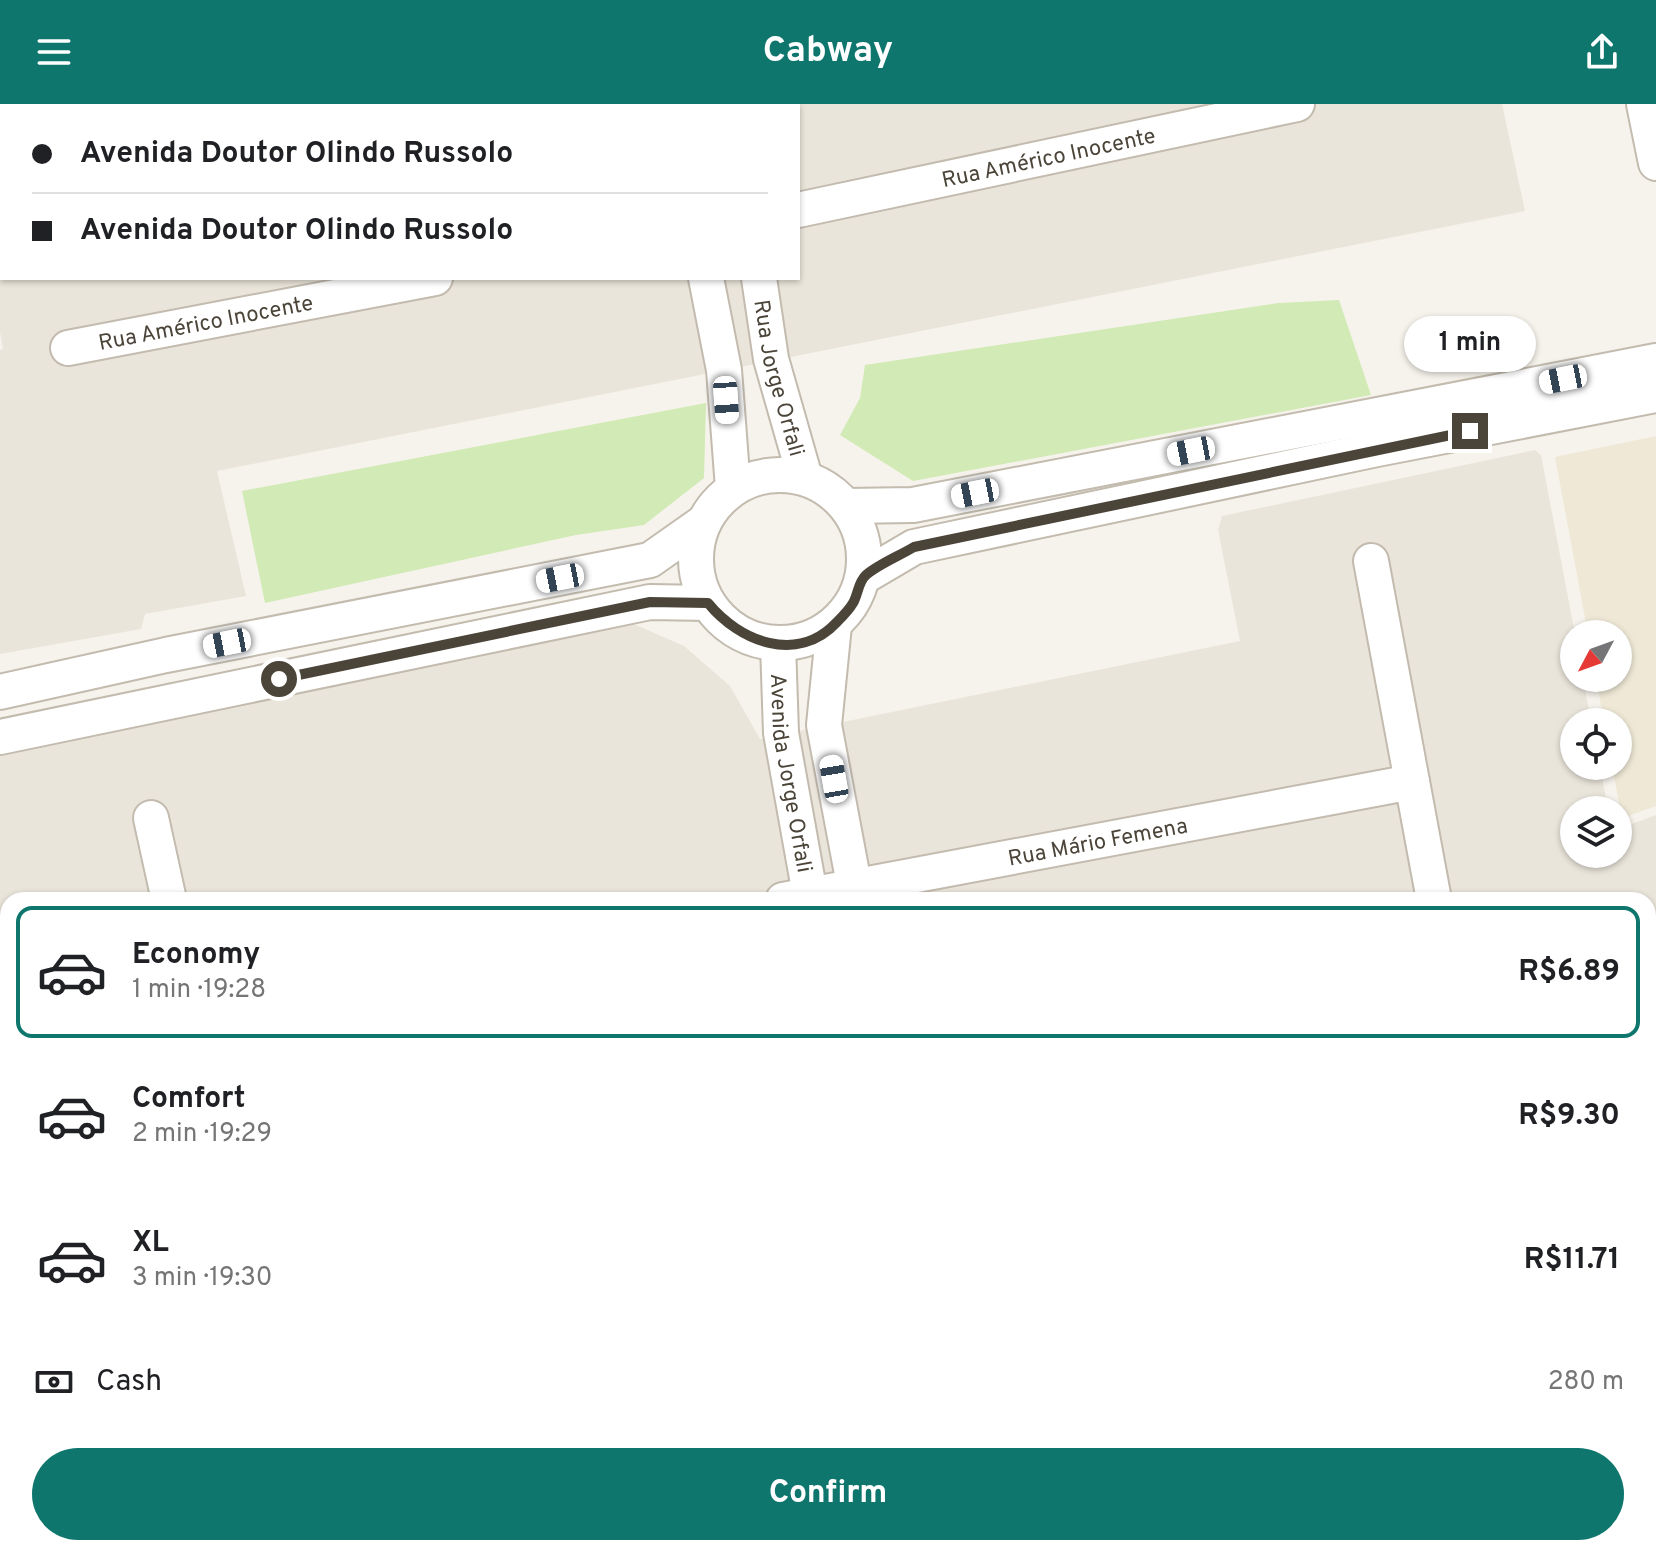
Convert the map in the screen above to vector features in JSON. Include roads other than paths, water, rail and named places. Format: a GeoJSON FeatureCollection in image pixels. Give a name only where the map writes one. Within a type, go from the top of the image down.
{"type":"FeatureCollection","features":[{"type":"Feature","properties":{"kind":"street","name":"Rua Américo Inocente"},"geometry":{"type":"LineString","coordinates":[[800,210],[1297,104]]}},
{"type":"Feature","properties":{"kind":"street"},"geometry":{"type":"LineString","coordinates":[[1644,104],[1656,163]]}},
{"type":"Feature","properties":{"kind":"street","name":"Rua Américo Inocente"},"geometry":{"type":"LineString","coordinates":[[68,348],[425,280]]}},
{"type":"Feature","properties":{"kind":"street"},"geometry":{"type":"LineString","coordinates":[[706,280],[724,370],[733,488]]}},
{"type":"Feature","properties":{"kind":"street","name":"Rua Jorge Orfali"},"geometry":{"type":"LineString","coordinates":[[759,280],[771,359],[805,478]]}},
{"type":"Feature","properties":{"kind":"street"},"geometry":{"type":"LineString","coordinates":[[846,506],[913,505],[1656,361]]}},
{"type":"Feature","properties":{"kind":"street"},"geometry":{"type":"LineString","coordinates":[[863,577],[914,547],[1377,449],[1656,395]]}},
{"type":"Feature","properties":{"kind":"street"},"geometry":{"type":"LineString","coordinates":[[780,474],[805,478],[827,489],[846,506],[859,527],[865,552],[863,577],[853,603],[834,625],[818,636],[778,644],[750,639],[726,625],[708,603],[697,577],[696,549],[704,522],[716,503],[733,488],[756,478],[780,474]]}},
{"type":"Feature","properties":{"kind":"street"},"geometry":{"type":"LineString","coordinates":[[0,692],[182,652],[650,560],[704,522]]}},
{"type":"Feature","properties":{"kind":"street"},"geometry":{"type":"LineString","coordinates":[[1371,561],[1433,892]]}},
{"type":"Feature","properties":{"kind":"street"},"geometry":{"type":"LineString","coordinates":[[0,737],[650,602],[708,603]]}},
{"type":"Feature","properties":{"kind":"street","name":"Avenida Jorge Orfali"},"geometry":{"type":"LineString","coordinates":[[834,625],[824,725],[856,892]]}},
{"type":"Feature","properties":{"kind":"street","name":"Avenida Jorge Orfali"},"geometry":{"type":"LineString","coordinates":[[778,644],[781,733],[801,892]]}},
{"type":"Feature","properties":{"kind":"street","name":"Rua Mário Femena"},"geometry":{"type":"LineString","coordinates":[[866,892],[1412,782]]}},
{"type":"Feature","properties":{"kind":"street"},"geometry":{"type":"LineString","coordinates":[[151,818],[167,892]]}}]}
